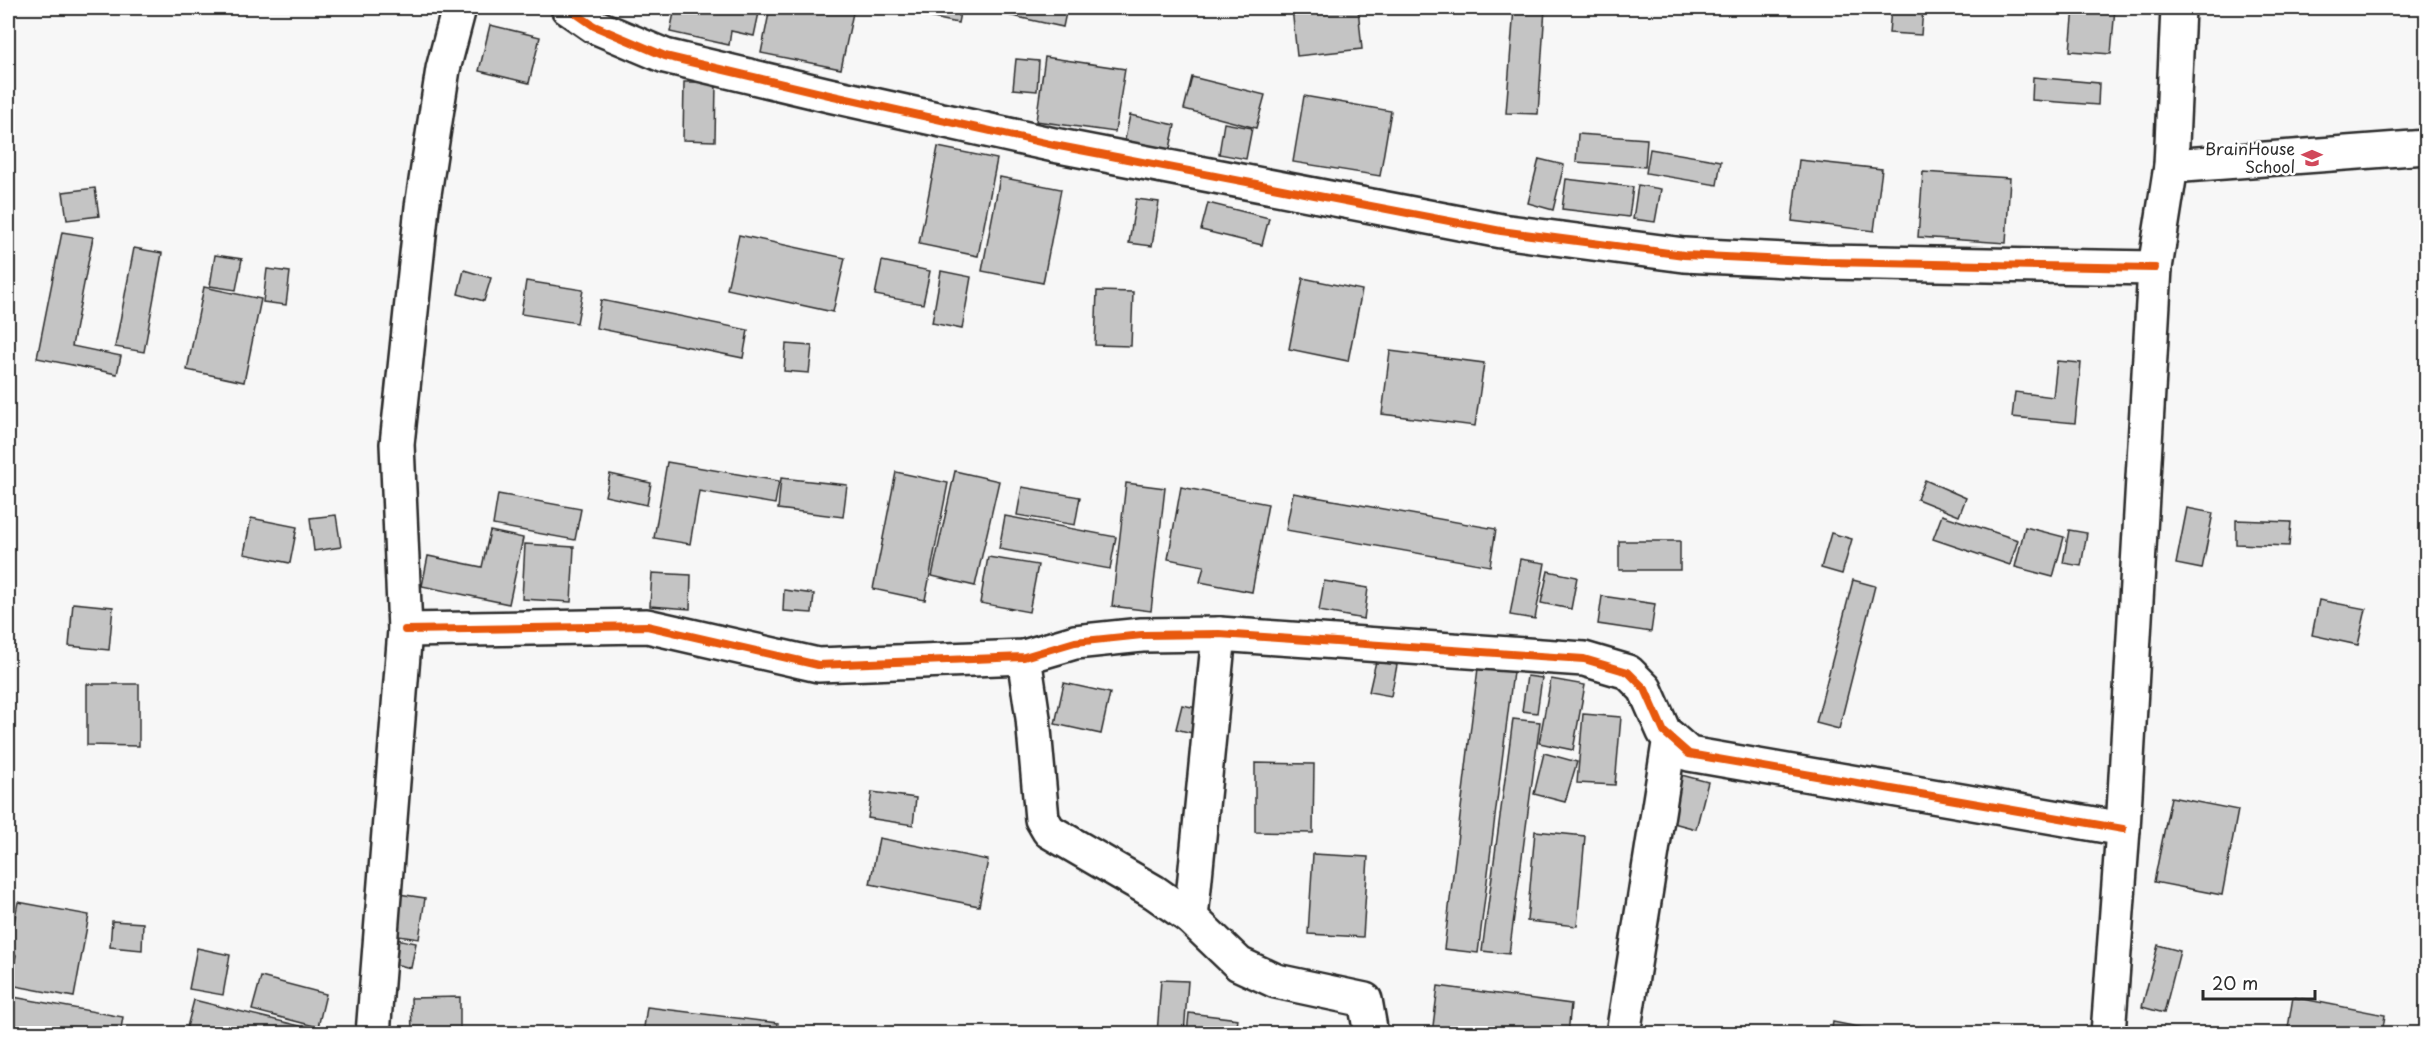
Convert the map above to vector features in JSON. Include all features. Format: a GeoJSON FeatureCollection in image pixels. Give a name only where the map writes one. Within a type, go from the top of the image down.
{"type":"FeatureCollection","features":[{"type":"Feature","properties":{"kind":"street"},"geometry":{"type":"LineString","coordinates":[[373,1034],[405,630],[397,444],[422,207],[443,69],[459,8]]}},
{"type":"Feature","properties":{"kind":"street"},"geometry":{"type":"LineString","coordinates":[[568,8],[594,26],[665,56],[1053,145],[1501,231],[1684,255],[1826,262],[2155,268]]}},
{"type":"Feature","properties":{"kind":"street"},"geometry":{"type":"LineString","coordinates":[[2108,1034],[2123,829],[2155,268],[2171,166],[2178,8]]}},
{"type":"Feature","properties":{"kind":"street"},"geometry":{"type":"LineString","coordinates":[[2171,166],[2427,147]]}},
{"type":"Feature","properties":{"kind":"street"},"geometry":{"type":"LineString","coordinates":[[405,630],[647,626],[819,665],[1024,657],[1075,642],[1142,635],[1219,634],[1584,659],[1628,672],[1645,689],[1664,732],[1689,754],[2123,829]]}},
{"type":"Feature","properties":{"kind":"street"},"geometry":{"type":"LineString","coordinates":[[1191,918],[1219,634]]}},
{"type":"Feature","properties":{"kind":"street"},"geometry":{"type":"LineString","coordinates":[[1024,657],[1033,718],[1042,819],[1048,831],[1154,892],[1191,918],[1239,964],[1276,981],[1365,1000],[1371,1034]]}},
{"type":"Feature","properties":{"kind":"street"},"geometry":{"type":"LineString","coordinates":[[1623,1034],[1670,737]]}},
{"type":"Feature","properties":{"kind":"building"},"geometry":{"type":"Polygon","coordinates":[[[675,8],[760,8],[754,36],[731,31],[729,45],[670,32],[675,8]]]}},
{"type":"Feature","properties":{"kind":"building"},"geometry":{"type":"Polygon","coordinates":[[[770,8],[854,8],[841,69],[761,53],[770,8]]]}},
{"type":"Feature","properties":{"kind":"building"},"geometry":{"type":"Polygon","coordinates":[[[885,8],[961,8],[958,23],[885,8]]]}},
{"type":"Feature","properties":{"kind":"building"},"geometry":{"type":"Polygon","coordinates":[[[975,8],[1067,8],[1063,27],[975,8]]]}},
{"type":"Feature","properties":{"kind":"building"},"geometry":{"type":"Polygon","coordinates":[[[1292,8],[1358,8],[1362,49],[1297,56],[1292,8]]]}},
{"type":"Feature","properties":{"kind":"building"},"geometry":{"type":"Polygon","coordinates":[[[1514,8],[1545,8],[1538,114],[1506,113],[1514,8]]]}},
{"type":"Feature","properties":{"kind":"building"},"geometry":{"type":"Polygon","coordinates":[[[1891,8],[1923,8],[1921,35],[1889,33],[1891,8]]]}},
{"type":"Feature","properties":{"kind":"building"},"geometry":{"type":"Polygon","coordinates":[[[2074,8],[2115,8],[2111,54],[2070,51],[2074,8]]]}},
{"type":"Feature","properties":{"kind":"building"},"geometry":{"type":"Polygon","coordinates":[[[490,25],[540,37],[529,83],[479,71],[490,25]]]}},
{"type":"Feature","properties":{"kind":"building"},"geometry":{"type":"Polygon","coordinates":[[[1045,57],[1125,69],[1115,132],[1036,121],[1045,57]]]}},
{"type":"Feature","properties":{"kind":"building"},"geometry":{"type":"Polygon","coordinates":[[[1016,59],[1039,61],[1037,91],[1013,89],[1016,59]]]}},
{"type":"Feature","properties":{"kind":"building"},"geometry":{"type":"Polygon","coordinates":[[[1192,77],[1265,95],[1256,128],[1184,109],[1192,77]]]}},
{"type":"Feature","properties":{"kind":"building"},"geometry":{"type":"Polygon","coordinates":[[[2033,77],[2099,83],[2098,105],[2032,100],[2033,77]]]}},
{"type":"Feature","properties":{"kind":"building"},"geometry":{"type":"Polygon","coordinates":[[[684,82],[716,82],[715,141],[683,140],[684,82]]]}},
{"type":"Feature","properties":{"kind":"building"},"geometry":{"type":"Polygon","coordinates":[[[1304,96],[1391,111],[1380,176],[1293,162],[1304,96]]]}},
{"type":"Feature","properties":{"kind":"building"},"geometry":{"type":"Polygon","coordinates":[[[1130,115],[1175,125],[1169,153],[1124,144],[1130,115]]]}},
{"type":"Feature","properties":{"kind":"building"},"geometry":{"type":"Polygon","coordinates":[[[1224,123],[1252,128],[1246,159],[1219,154],[1224,123]]]}},
{"type":"Feature","properties":{"kind":"building"},"geometry":{"type":"Polygon","coordinates":[[[1578,134],[1647,139],[1645,167],[1576,162],[1578,134]]]}},
{"type":"Feature","properties":{"kind":"building"},"geometry":{"type":"Polygon","coordinates":[[[938,147],[997,159],[978,256],[919,244],[938,147]]]}},
{"type":"Feature","properties":{"kind":"building"},"geometry":{"type":"Polygon","coordinates":[[[1650,149],[1721,161],[1717,185],[1646,173],[1650,149]]]}},
{"type":"Feature","properties":{"kind":"building"},"geometry":{"type":"Polygon","coordinates":[[[1539,159],[1564,165],[1553,210],[1528,203],[1539,159]]]}},
{"type":"Feature","properties":{"kind":"building"},"geometry":{"type":"Polygon","coordinates":[[[1799,160],[1882,169],[1874,231],[1792,221],[1799,160]]]}},
{"type":"Feature","properties":{"kind":"building"},"geometry":{"type":"Polygon","coordinates":[[[1923,172],[2010,178],[2006,243],[1918,237],[1923,172]]]}},
{"type":"Feature","properties":{"kind":"building"},"geometry":{"type":"Polygon","coordinates":[[[1000,177],[1061,189],[1043,283],[982,271],[1000,177]]]}},
{"type":"Feature","properties":{"kind":"building"},"geometry":{"type":"Polygon","coordinates":[[[1566,179],[1633,187],[1629,217],[1562,209],[1566,179]]]}},
{"type":"Feature","properties":{"kind":"building"},"geometry":{"type":"Polygon","coordinates":[[[1638,185],[1661,189],[1655,222],[1633,219],[1638,185]]]}},
{"type":"Feature","properties":{"kind":"building"},"geometry":{"type":"Polygon","coordinates":[[[95,188],[99,216],[67,220],[63,192],[95,188]]]}},
{"type":"Feature","properties":{"kind":"building"},"geometry":{"type":"Polygon","coordinates":[[[1136,199],[1159,202],[1152,246],[1129,243],[1136,199]]]}},
{"type":"Feature","properties":{"kind":"building"},"geometry":{"type":"Polygon","coordinates":[[[1208,203],[1269,218],[1262,245],[1201,230],[1208,203]]]}},
{"type":"Feature","properties":{"kind":"building"},"geometry":{"type":"Polygon","coordinates":[[[62,232],[93,237],[72,346],[121,356],[117,374],[37,358],[62,232]]]}},
{"type":"Feature","properties":{"kind":"building"},"geometry":{"type":"Polygon","coordinates":[[[739,235],[845,258],[833,312],[727,289],[739,235]]]}},
{"type":"Feature","properties":{"kind":"building"},"geometry":{"type":"Polygon","coordinates":[[[134,248],[162,253],[144,352],[115,347],[134,248]]]}},
{"type":"Feature","properties":{"kind":"building"},"geometry":{"type":"Polygon","coordinates":[[[215,255],[242,259],[236,290],[210,286],[215,255]]]}},
{"type":"Feature","properties":{"kind":"building"},"geometry":{"type":"Polygon","coordinates":[[[882,261],[930,271],[923,304],[875,295],[882,261]]]}},
{"type":"Feature","properties":{"kind":"building"},"geometry":{"type":"Polygon","coordinates":[[[267,269],[290,272],[286,305],[263,302],[267,269]]]}},
{"type":"Feature","properties":{"kind":"building"},"geometry":{"type":"Polygon","coordinates":[[[464,270],[491,278],[484,301],[458,294],[464,270]]]}},
{"type":"Feature","properties":{"kind":"building"},"geometry":{"type":"Polygon","coordinates":[[[941,271],[971,277],[962,329],[932,323],[941,271]]]}},
{"type":"Feature","properties":{"kind":"building"},"geometry":{"type":"Polygon","coordinates":[[[1303,278],[1362,290],[1348,361],[1289,349],[1303,278]]]}},
{"type":"Feature","properties":{"kind":"building"},"geometry":{"type":"Polygon","coordinates":[[[526,281],[583,290],[577,323],[521,314],[526,281]]]}},
{"type":"Feature","properties":{"kind":"building"},"geometry":{"type":"Polygon","coordinates":[[[204,287],[261,299],[244,382],[187,370],[204,287]]]}},
{"type":"Feature","properties":{"kind":"building"},"geometry":{"type":"Polygon","coordinates":[[[1097,291],[1133,292],[1131,346],[1095,345],[1097,291]]]}},
{"type":"Feature","properties":{"kind":"building"},"geometry":{"type":"Polygon","coordinates":[[[601,300],[748,330],[743,358],[596,328],[601,300]]]}},
{"type":"Feature","properties":{"kind":"building"},"geometry":{"type":"Polygon","coordinates":[[[786,344],[812,346],[809,373],[784,371],[786,344]]]}},
{"type":"Feature","properties":{"kind":"building"},"geometry":{"type":"Polygon","coordinates":[[[1390,351],[1484,363],[1475,426],[1382,414],[1390,351]]]}},
{"type":"Feature","properties":{"kind":"building"},"geometry":{"type":"Polygon","coordinates":[[[2057,361],[2081,363],[2075,423],[2012,417],[2015,392],[2053,397],[2057,361]]]}},
{"type":"Feature","properties":{"kind":"building"},"geometry":{"type":"Polygon","coordinates":[[[667,462],[779,481],[775,504],[699,491],[690,544],[654,538],[667,462]]]}},
{"type":"Feature","properties":{"kind":"building"},"geometry":{"type":"Polygon","coordinates":[[[955,471],[999,481],[975,586],[932,576],[955,471]]]}},
{"type":"Feature","properties":{"kind":"building"},"geometry":{"type":"Polygon","coordinates":[[[896,472],[948,483],[925,600],[873,589],[896,472]]]}},
{"type":"Feature","properties":{"kind":"building"},"geometry":{"type":"Polygon","coordinates":[[[610,474],[651,483],[647,505],[605,496],[610,474]]]}},
{"type":"Feature","properties":{"kind":"building"},"geometry":{"type":"Polygon","coordinates":[[[781,478],[847,485],[843,517],[778,509],[781,478]]]}},
{"type":"Feature","properties":{"kind":"building"},"geometry":{"type":"Polygon","coordinates":[[[1925,480],[1966,498],[1959,516],[1917,499],[1925,480]]]}},
{"type":"Feature","properties":{"kind":"building"},"geometry":{"type":"Polygon","coordinates":[[[1126,483],[1165,488],[1151,611],[1112,606],[1126,483]]]}},
{"type":"Feature","properties":{"kind":"building"},"geometry":{"type":"Polygon","coordinates":[[[1022,487],[1080,497],[1075,525],[1017,515],[1022,487]]]}},
{"type":"Feature","properties":{"kind":"building"},"geometry":{"type":"Polygon","coordinates":[[[1181,487],[1268,504],[1252,592],[1200,582],[1204,566],[1168,559],[1181,487]]]}},
{"type":"Feature","properties":{"kind":"building"},"geometry":{"type":"Polygon","coordinates":[[[1293,493],[1496,529],[1490,566],[1286,530],[1293,493]]]}},
{"type":"Feature","properties":{"kind":"building"},"geometry":{"type":"Polygon","coordinates":[[[498,494],[581,509],[575,540],[493,525],[498,494]]]}},
{"type":"Feature","properties":{"kind":"building"},"geometry":{"type":"Polygon","coordinates":[[[2187,508],[2213,513],[2202,569],[2176,564],[2187,508]]]}},
{"type":"Feature","properties":{"kind":"building"},"geometry":{"type":"Polygon","coordinates":[[[336,515],[341,547],[314,551],[310,518],[336,515]]]}},
{"type":"Feature","properties":{"kind":"building"},"geometry":{"type":"Polygon","coordinates":[[[1942,515],[2018,540],[2010,565],[1933,539],[1942,515]]]}},
{"type":"Feature","properties":{"kind":"building"},"geometry":{"type":"Polygon","coordinates":[[[1005,516],[1116,537],[1110,569],[999,549],[1005,516]]]}},
{"type":"Feature","properties":{"kind":"building"},"geometry":{"type":"Polygon","coordinates":[[[251,518],[297,527],[290,563],[244,554],[251,518]]]}},
{"type":"Feature","properties":{"kind":"building"},"geometry":{"type":"Polygon","coordinates":[[[2236,520],[2291,522],[2289,546],[2236,544],[2236,520]]]}},
{"type":"Feature","properties":{"kind":"building"},"geometry":{"type":"Polygon","coordinates":[[[2025,527],[2064,537],[2053,577],[2015,567],[2025,527]]]}},
{"type":"Feature","properties":{"kind":"building"},"geometry":{"type":"Polygon","coordinates":[[[2069,530],[2087,533],[2081,566],[2063,563],[2069,530]]]}},
{"type":"Feature","properties":{"kind":"building"},"geometry":{"type":"Polygon","coordinates":[[[490,531],[523,538],[509,604],[422,586],[428,556],[482,567],[490,531]]]}},
{"type":"Feature","properties":{"kind":"building"},"geometry":{"type":"Polygon","coordinates":[[[1831,533],[1852,539],[1842,574],[1821,568],[1831,533]]]}},
{"type":"Feature","properties":{"kind":"building"},"geometry":{"type":"Polygon","coordinates":[[[1619,541],[1680,541],[1680,570],[1619,570],[1619,541]]]}},
{"type":"Feature","properties":{"kind":"building"},"geometry":{"type":"Polygon","coordinates":[[[525,544],[574,547],[571,602],[522,599],[525,544]]]}},
{"type":"Feature","properties":{"kind":"building"},"geometry":{"type":"Polygon","coordinates":[[[988,557],[1038,565],[1029,612],[980,603],[988,557]]]}},
{"type":"Feature","properties":{"kind":"building"},"geometry":{"type":"Polygon","coordinates":[[[1520,559],[1545,563],[1535,619],[1510,615],[1520,559]]]}},
{"type":"Feature","properties":{"kind":"building"},"geometry":{"type":"Polygon","coordinates":[[[1548,571],[1577,577],[1571,609],[1541,603],[1548,571]]]}},
{"type":"Feature","properties":{"kind":"building"},"geometry":{"type":"Polygon","coordinates":[[[652,573],[691,575],[690,609],[650,606],[652,573]]]}},
{"type":"Feature","properties":{"kind":"building"},"geometry":{"type":"Polygon","coordinates":[[[1853,580],[1875,586],[1839,729],[1816,723],[1853,580]]]}},
{"type":"Feature","properties":{"kind":"building"},"geometry":{"type":"Polygon","coordinates":[[[1324,581],[1368,588],[1364,619],[1319,611],[1324,581]]]}},
{"type":"Feature","properties":{"kind":"building"},"geometry":{"type":"Polygon","coordinates":[[[784,590],[814,594],[812,613],[783,611],[784,590]]]}},
{"type":"Feature","properties":{"kind":"building"},"geometry":{"type":"Polygon","coordinates":[[[1602,596],[1655,604],[1651,632],[1598,624],[1602,596]]]}},
{"type":"Feature","properties":{"kind":"building"},"geometry":{"type":"Polygon","coordinates":[[[2319,600],[2366,609],[2358,645],[2312,635],[2319,600]]]}},
{"type":"Feature","properties":{"kind":"building"},"geometry":{"type":"Polygon","coordinates":[[[73,603],[113,607],[109,650],[69,646],[73,603]]]}},
{"type":"Feature","properties":{"kind":"building"},"geometry":{"type":"Polygon","coordinates":[[[1376,661],[1397,665],[1391,696],[1369,692],[1376,661]]]}},
{"type":"Feature","properties":{"kind":"building"},"geometry":{"type":"Polygon","coordinates":[[[1478,668],[1513,672],[1478,953],[1444,949],[1478,668]]]}},
{"type":"Feature","properties":{"kind":"building"},"geometry":{"type":"Polygon","coordinates":[[[1527,676],[1542,678],[1537,713],[1522,711],[1527,676]]]}},
{"type":"Feature","properties":{"kind":"building"},"geometry":{"type":"Polygon","coordinates":[[[1551,679],[1585,685],[1573,750],[1539,743],[1551,679]]]}},
{"type":"Feature","properties":{"kind":"building"},"geometry":{"type":"Polygon","coordinates":[[[1064,683],[1110,693],[1101,734],[1055,724],[1064,683]]]}},
{"type":"Feature","properties":{"kind":"building"},"geometry":{"type":"Polygon","coordinates":[[[87,684],[139,684],[139,746],[87,745],[87,684]]]}},
{"type":"Feature","properties":{"kind":"building"},"geometry":{"type":"Polygon","coordinates":[[[1182,705],[1202,709],[1196,734],[1176,729],[1182,705]]]}},
{"type":"Feature","properties":{"kind":"building"},"geometry":{"type":"Polygon","coordinates":[[[1583,714],[1621,717],[1615,785],[1577,783],[1583,714]]]}},
{"type":"Feature","properties":{"kind":"building"},"geometry":{"type":"Polygon","coordinates":[[[1513,719],[1540,722],[1509,954],[1482,951],[1513,719]]]}},
{"type":"Feature","properties":{"kind":"building"},"geometry":{"type":"Polygon","coordinates":[[[1544,753],[1577,762],[1565,802],[1534,794],[1544,753]]]}},
{"type":"Feature","properties":{"kind":"building"},"geometry":{"type":"Polygon","coordinates":[[[1255,763],[1314,764],[1313,833],[1255,832],[1255,763]]]}},
{"type":"Feature","properties":{"kind":"building"},"geometry":{"type":"Polygon","coordinates":[[[1674,773],[1708,782],[1696,829],[1662,820],[1674,773]]]}},
{"type":"Feature","properties":{"kind":"building"},"geometry":{"type":"Polygon","coordinates":[[[872,792],[916,798],[913,825],[868,818],[872,792]]]}},
{"type":"Feature","properties":{"kind":"building"},"geometry":{"type":"Polygon","coordinates":[[[2171,797],[2238,810],[2222,895],[2154,882],[2171,797]]]}},
{"type":"Feature","properties":{"kind":"building"},"geometry":{"type":"Polygon","coordinates":[[[1535,831],[1585,836],[1577,926],[1527,921],[1535,831]]]}},
{"type":"Feature","properties":{"kind":"building"},"geometry":{"type":"Polygon","coordinates":[[[879,838],[988,860],[979,906],[870,884],[879,838]]]}},
{"type":"Feature","properties":{"kind":"building"},"geometry":{"type":"Polygon","coordinates":[[[1313,854],[1368,857],[1363,937],[1308,934],[1313,854]]]}},
{"type":"Feature","properties":{"kind":"building"},"geometry":{"type":"Polygon","coordinates":[[[392,893],[425,898],[419,939],[385,934],[392,893]]]}},
{"type":"Feature","properties":{"kind":"building"},"geometry":{"type":"Polygon","coordinates":[[[18,902],[89,915],[74,997],[10,985],[16,955],[8,953],[18,902]]]}},
{"type":"Feature","properties":{"kind":"building"},"geometry":{"type":"Polygon","coordinates":[[[112,921],[143,923],[142,950],[110,947],[112,921]]]}},
{"type":"Feature","properties":{"kind":"building"},"geometry":{"type":"Polygon","coordinates":[[[387,937],[416,943],[411,968],[382,961],[387,937]]]}},
{"type":"Feature","properties":{"kind":"building"},"geometry":{"type":"Polygon","coordinates":[[[2158,945],[2180,951],[2164,1013],[2142,1007],[2158,945]]]}},
{"type":"Feature","properties":{"kind":"building"},"geometry":{"type":"Polygon","coordinates":[[[197,948],[230,955],[223,995],[189,989],[197,948]]]}},
{"type":"Feature","properties":{"kind":"building"},"geometry":{"type":"Polygon","coordinates":[[[261,977],[326,994],[318,1027],[252,1010],[261,977]]]}},
{"type":"Feature","properties":{"kind":"building"},"geometry":{"type":"Polygon","coordinates":[[[1161,980],[1188,981],[1184,1034],[1157,1034],[1161,980]]]}},
{"type":"Feature","properties":{"kind":"building"},"geometry":{"type":"Polygon","coordinates":[[[1438,986],[1571,1004],[1568,1034],[1432,1034],[1438,986]]]}},
{"type":"Feature","properties":{"kind":"building"},"geometry":{"type":"Polygon","coordinates":[[[8,996],[123,1017],[120,1034],[47,1034],[8,1026],[8,996]]]}},
{"type":"Feature","properties":{"kind":"building"},"geometry":{"type":"Polygon","coordinates":[[[460,997],[460,1034],[412,1034],[411,998],[460,997]]]}},
{"type":"Feature","properties":{"kind":"building"},"geometry":{"type":"Polygon","coordinates":[[[2293,997],[2385,1015],[2382,1034],[2287,1034],[2293,997]]]}},
{"type":"Feature","properties":{"kind":"building"},"geometry":{"type":"Polygon","coordinates":[[[194,1000],[300,1026],[298,1034],[195,1034],[186,1031],[194,1000]]]}},
{"type":"Feature","properties":{"kind":"building"},"geometry":{"type":"Polygon","coordinates":[[[647,1007],[778,1023],[777,1034],[643,1034],[647,1007]]]}},
{"type":"Feature","properties":{"kind":"building"},"geometry":{"type":"Polygon","coordinates":[[[1189,1013],[1238,1019],[1236,1034],[1187,1034],[1189,1013]]]}},
{"type":"Feature","properties":{"kind":"building"},"geometry":{"type":"Polygon","coordinates":[[[1833,1022],[1893,1034],[1831,1034],[1833,1022]]]}},
{"type":"Feature","properties":{"kind":"cycle path"},"geometry":{"type":"LineString","coordinates":[[568,8],[594,26],[665,56],[1054,145],[1501,231],[1684,255],[1826,262],[2155,268]]}},
{"type":"Feature","properties":{"kind":"cycle path"},"geometry":{"type":"LineString","coordinates":[[405,630],[647,626],[818,665],[1024,657],[1075,642],[1142,635],[1219,634],[1584,659],[1628,672],[1645,689],[1664,732],[1689,754],[2123,829]]}},
{"type":"Feature","properties":{"kind":"place","name":"BrainHouse School"},"geometry":{"type":"Point","coordinates":[2312,158]}}]}
